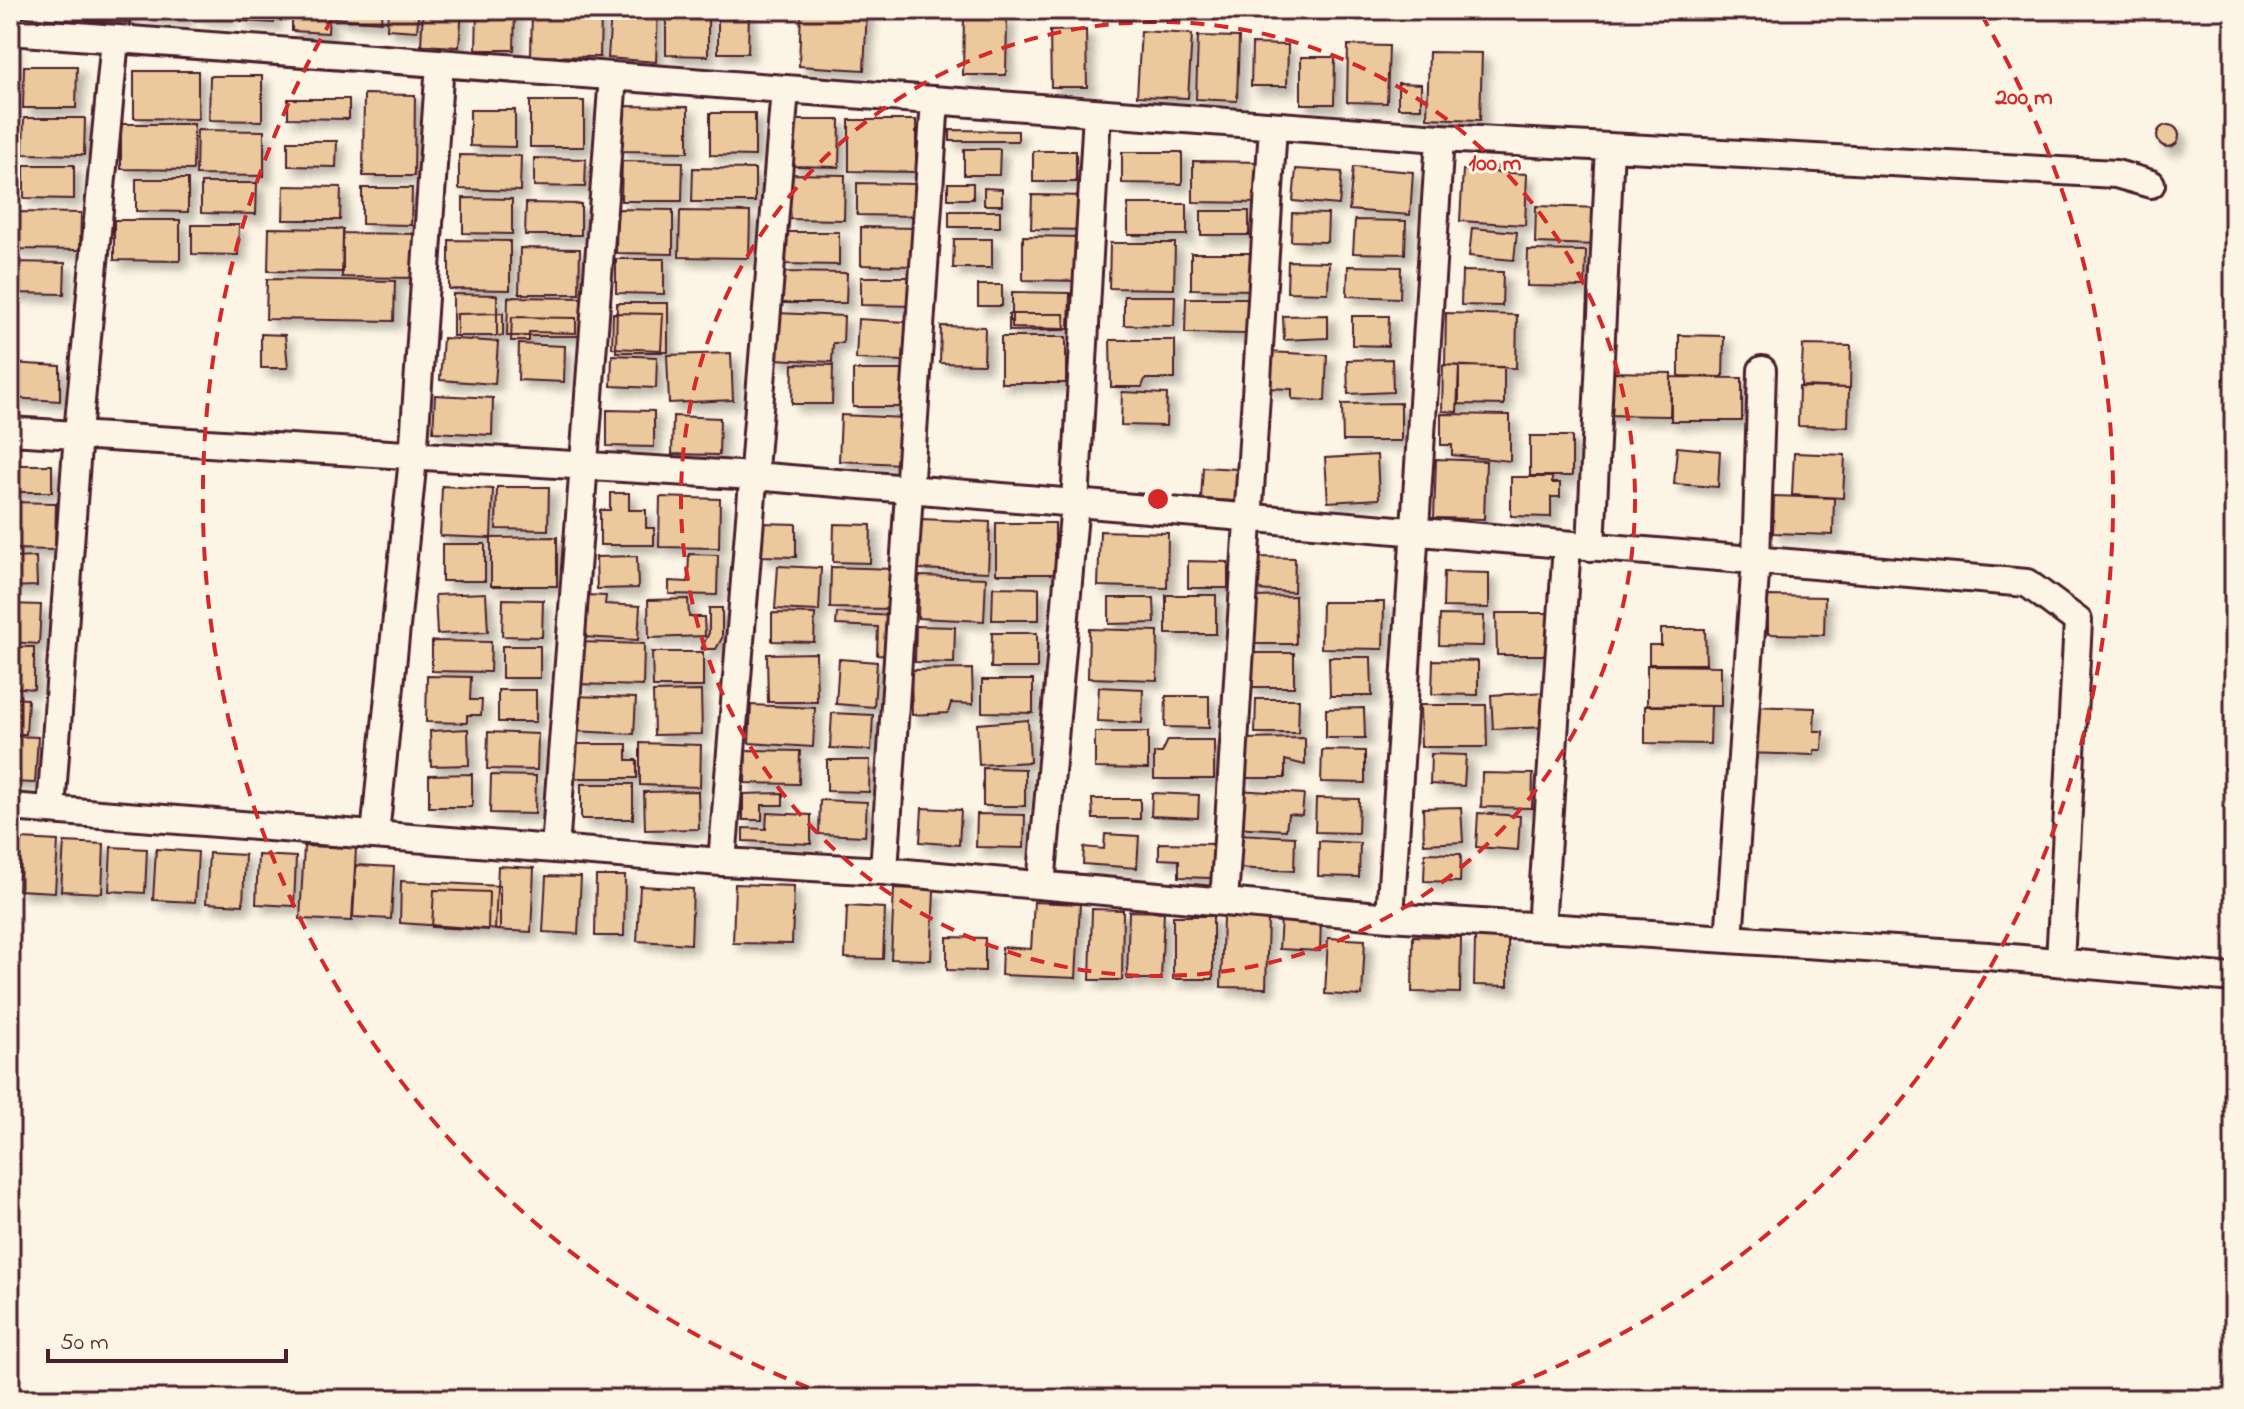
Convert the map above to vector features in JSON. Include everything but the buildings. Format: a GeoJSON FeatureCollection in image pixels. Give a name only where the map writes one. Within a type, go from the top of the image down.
{"type":"FeatureCollection","features":[{"type":"Feature","properties":{"kind":"street"},"geometry":{"type":"LineString","coordinates":[[10,31],[1440,138],[2116,174],[2151,184]]}},
{"type":"Feature","properties":{"kind":"street"},"geometry":{"type":"LineString","coordinates":[[51,810],[78,433],[115,39]]}},
{"type":"Feature","properties":{"kind":"street"},"geometry":{"type":"LineString","coordinates":[[375,835],[413,458],[440,63]]}},
{"type":"Feature","properties":{"kind":"street"},"geometry":{"type":"LineString","coordinates":[[555,849],[613,76]]}},
{"type":"Feature","properties":{"kind":"street"},"geometry":{"type":"LineString","coordinates":[[722,862],[785,89]]}},
{"type":"Feature","properties":{"kind":"street"},"geometry":{"type":"LineString","coordinates":[[884,871],[935,100]]}},
{"type":"Feature","properties":{"kind":"street"},"geometry":{"type":"LineString","coordinates":[[1041,885],[1075,503],[1097,113]]}},
{"type":"Feature","properties":{"kind":"street"},"geometry":{"type":"LineString","coordinates":[[1224,902],[1273,126]]}},
{"type":"Feature","properties":{"kind":"street"},"geometry":{"type":"LineString","coordinates":[[1390,917],[1440,138]]}},
{"type":"Feature","properties":{"kind":"street"},"geometry":{"type":"LineString","coordinates":[[1541,927],[1579,546],[1610,147]]}},
{"type":"Feature","properties":{"kind":"street"},"geometry":{"type":"LineString","coordinates":[[1729,939],[1756,560],[1762,370]]}},
{"type":"Feature","properties":{"kind":"street"},"geometry":{"type":"LineString","coordinates":[[10,431],[78,433],[413,458],[583,464],[754,476],[2027,583],[2078,621],[2060,962]]}},
{"type":"Feature","properties":{"kind":"street"},"geometry":{"type":"LineString","coordinates":[[10,807],[722,862],[884,871],[1390,917],[2060,962],[2234,978]]}}]}
